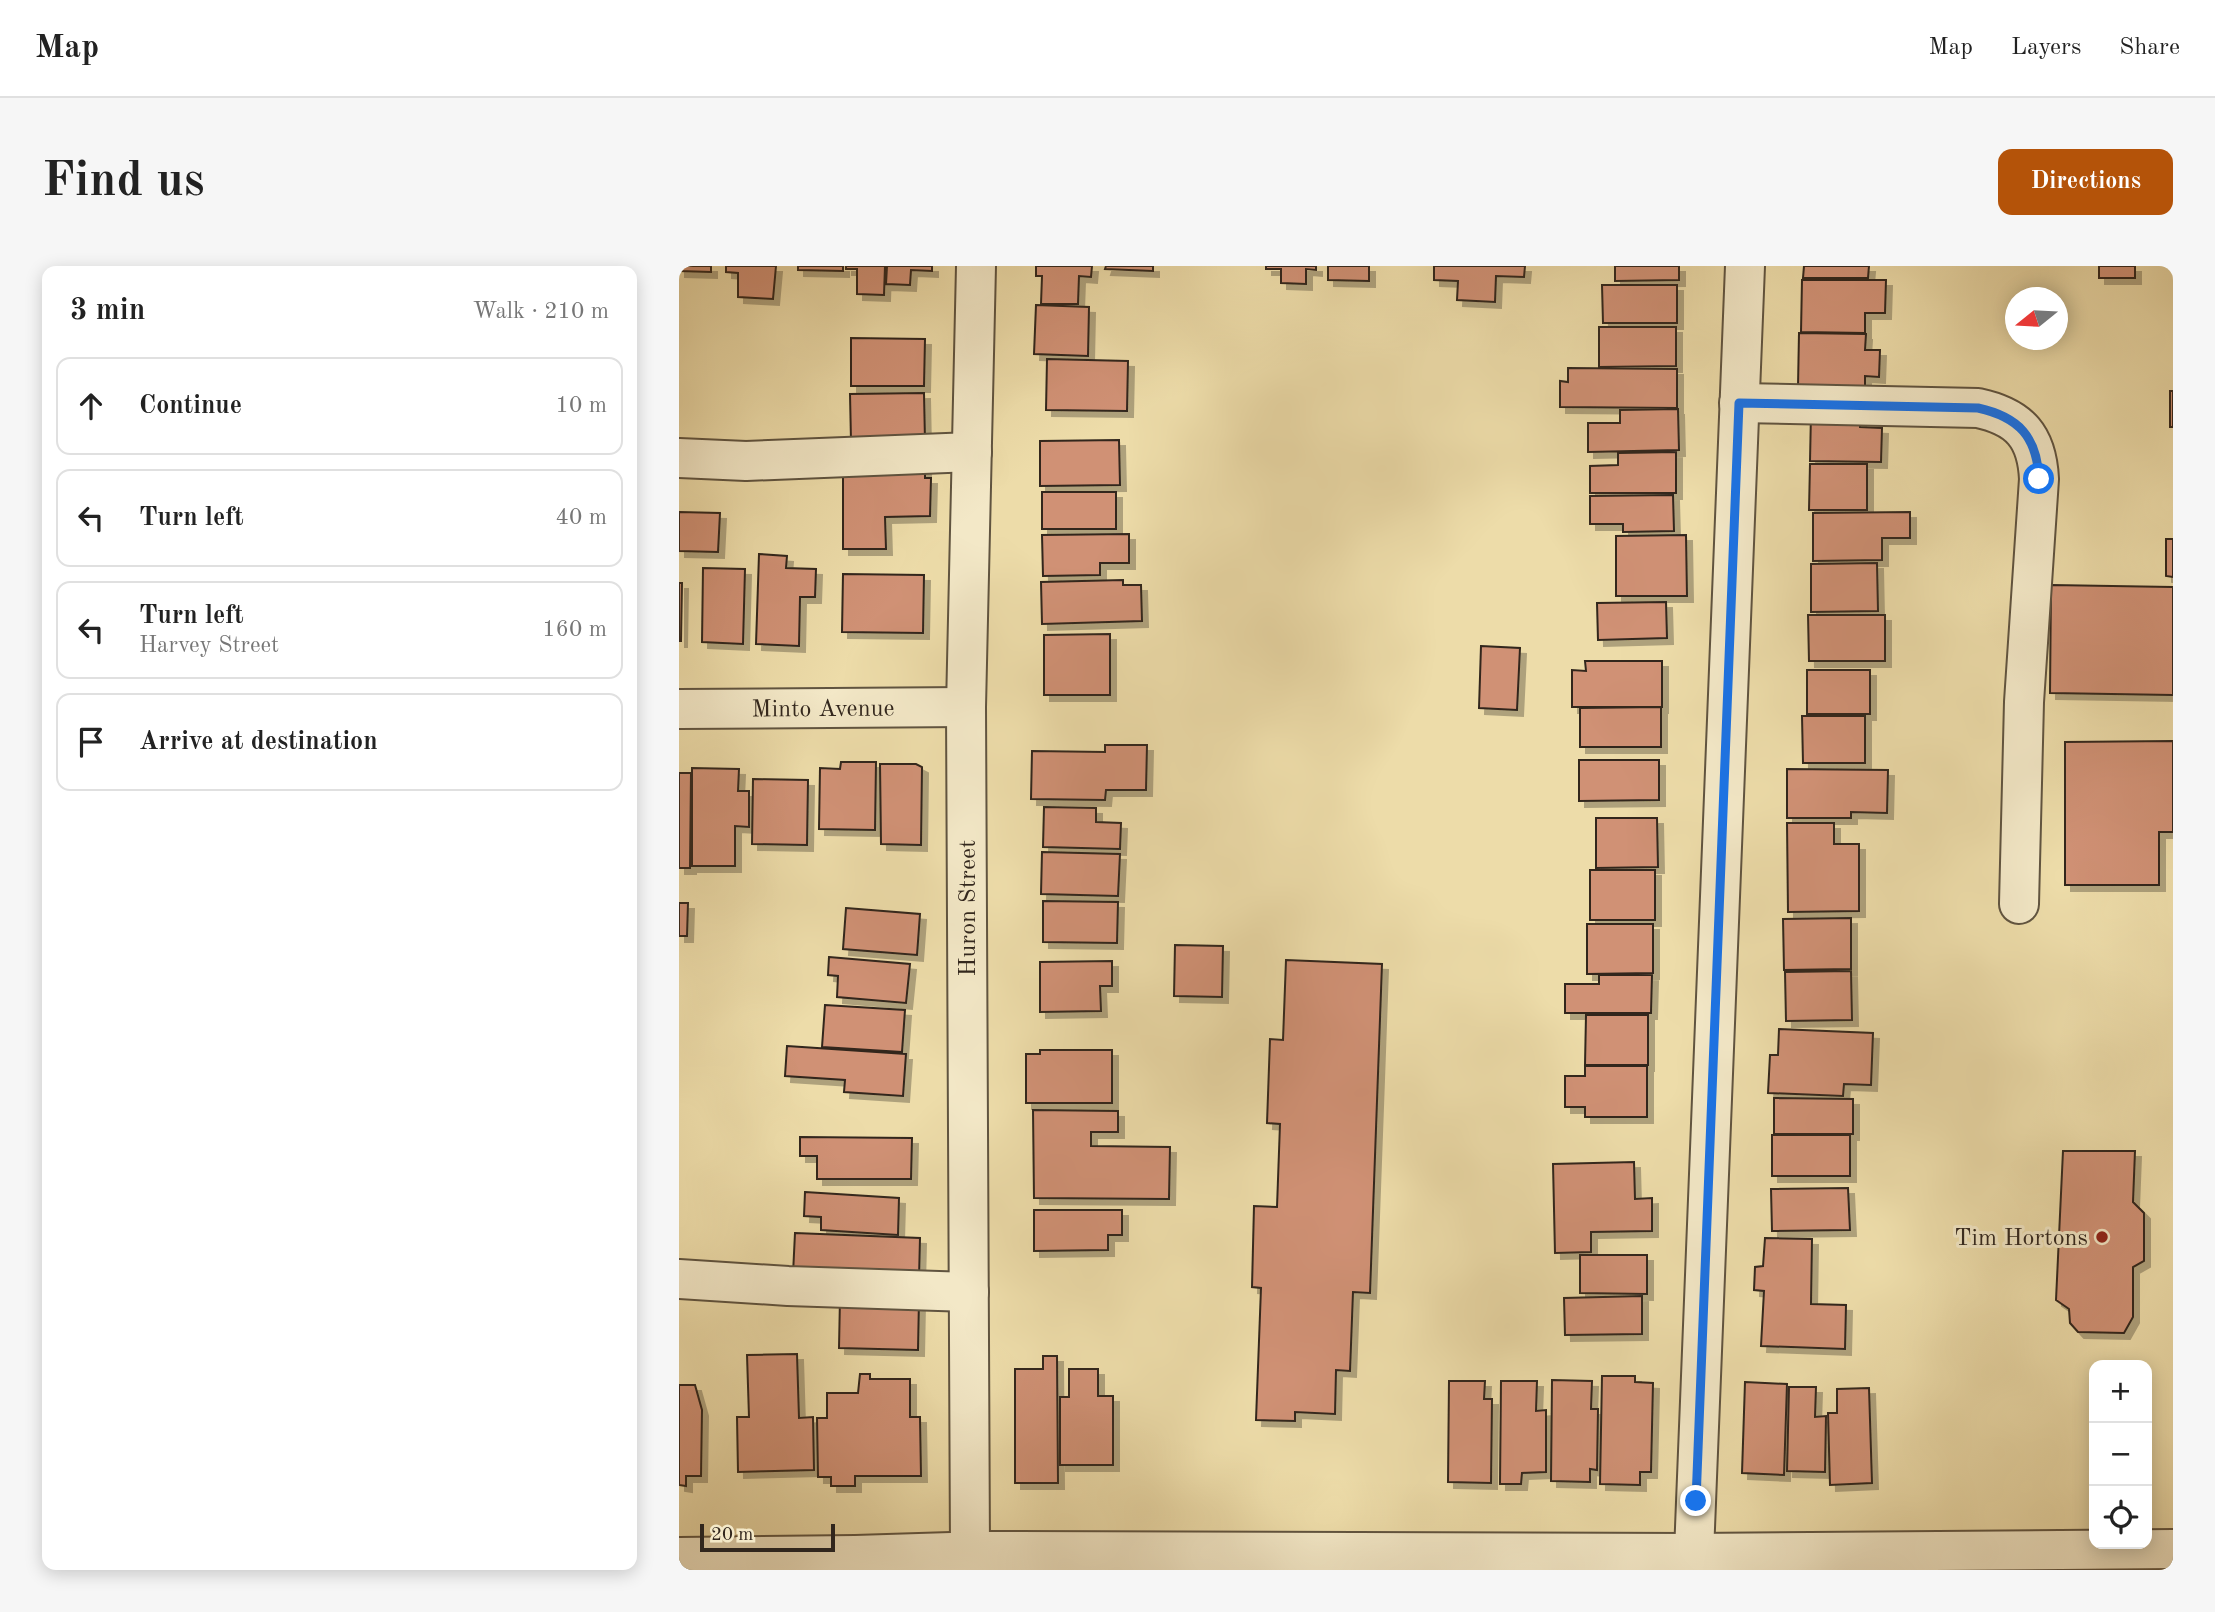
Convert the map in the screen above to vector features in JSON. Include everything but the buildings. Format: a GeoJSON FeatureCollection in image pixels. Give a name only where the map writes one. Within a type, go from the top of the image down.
{"type":"FeatureCollection","features":[{"type":"Feature","properties":{"kind":"street","name":"Huron Street"},"geometry":{"type":"LineString","coordinates":[[970,1551],[966,707],[976,266]]}},
{"type":"Feature","properties":{"kind":"street"},"geometry":{"type":"LineString","coordinates":[[1694,1553],[1745,266]]}},
{"type":"Feature","properties":{"kind":"street"},"geometry":{"type":"LineString","coordinates":[[1739,403],[1978,408],[1999,412],[2016,424],[2030,439],[2038,458],[2039,479],[2024,702],[2019,904]]}},
{"type":"Feature","properties":{"kind":"street"},"geometry":{"type":"LineString","coordinates":[[679,457],[746,461],[972,452]]}},
{"type":"Feature","properties":{"kind":"street","name":"Minto Avenue"},"geometry":{"type":"LineString","coordinates":[[679,709],[966,707]]}},
{"type":"Feature","properties":{"kind":"street"},"geometry":{"type":"LineString","coordinates":[[679,1279],[788,1286],[969,1292]]}},
{"type":"Feature","properties":{"kind":"street"},"geometry":{"type":"LineString","coordinates":[[679,1557],[970,1551],[1694,1553],[2068,1560],[2173,1549]]}},
{"type":"Feature","properties":{"kind":"place","name":"Tim Hortons"},"geometry":{"type":"Point","coordinates":[2102,1237]}},
{"type":"Feature","properties":{"kind":"route"},"geometry":{"type":"LineString","coordinates":[[1696,1501],[1739,403],[1978,408],[1999,412],[2016,424],[2030,439],[2038,458],[2039,479]]}}]}
